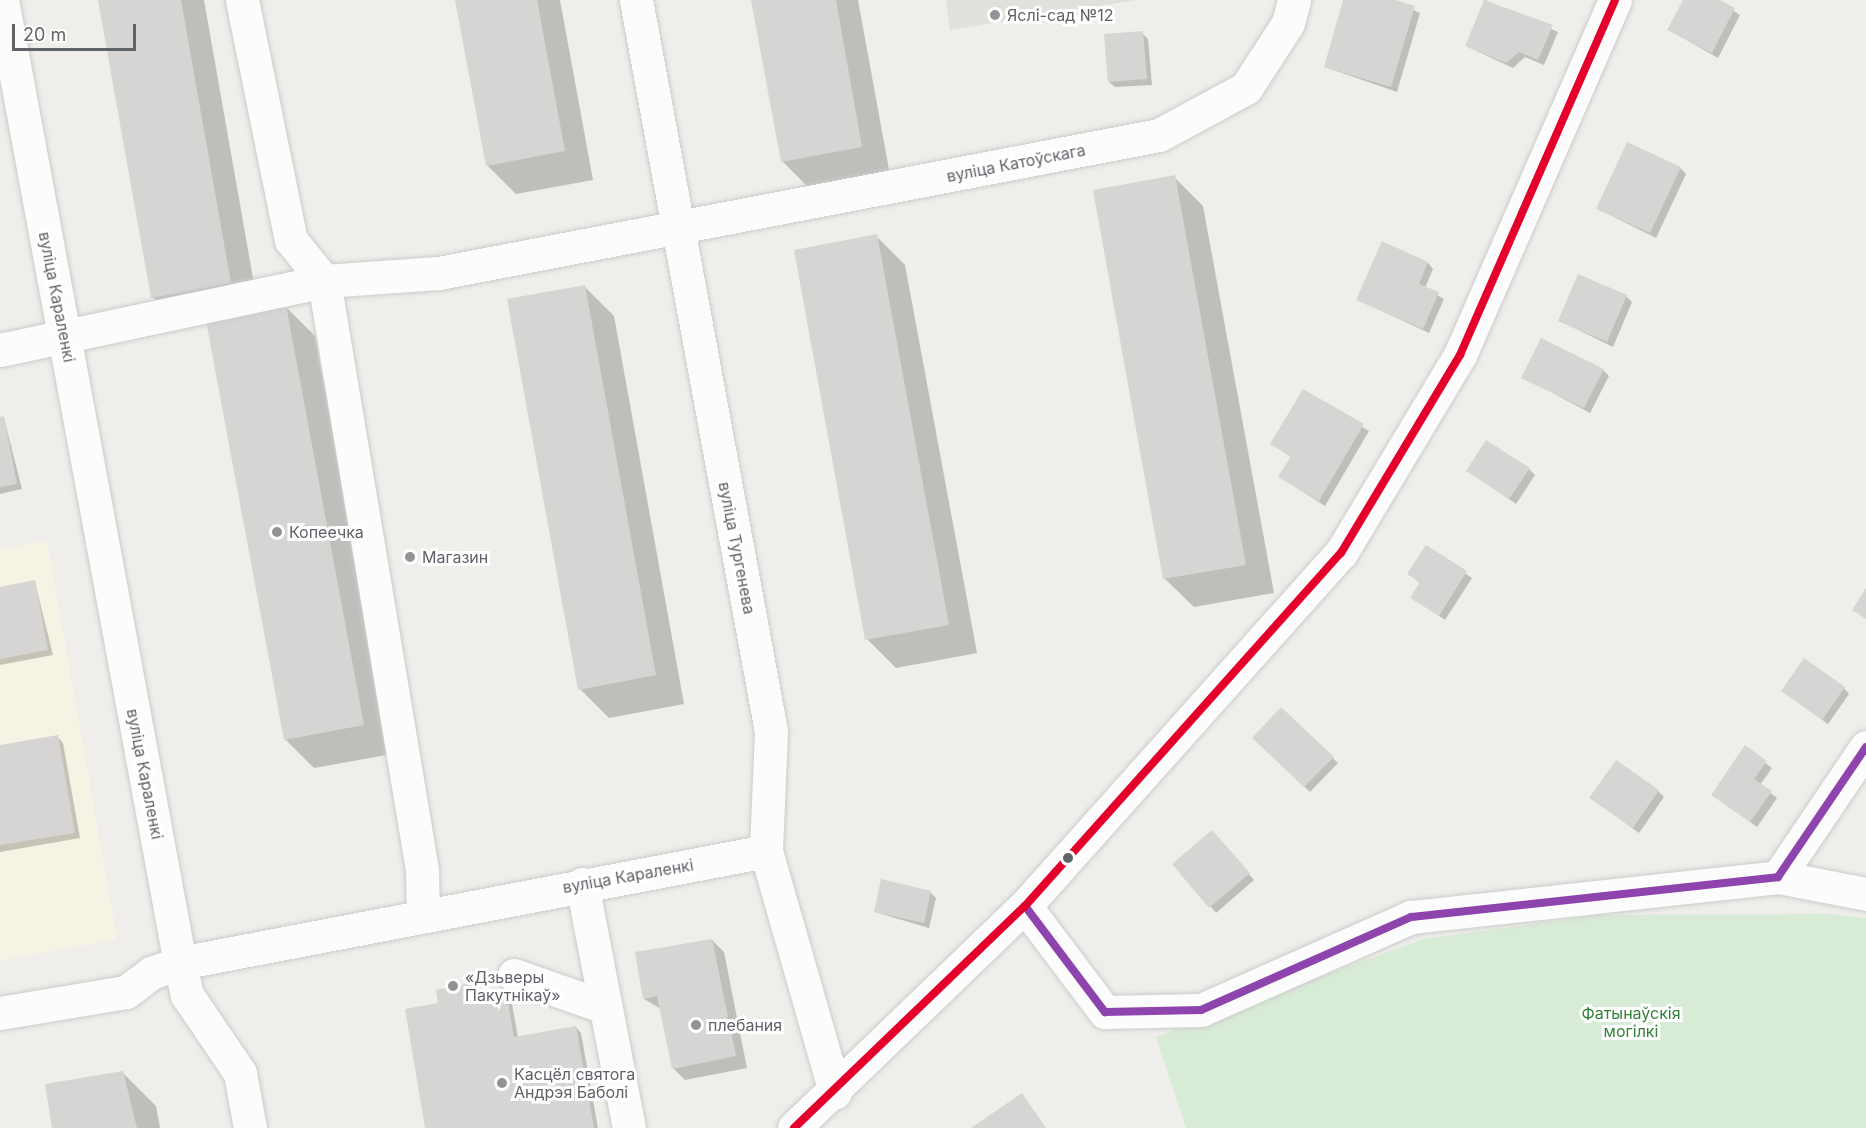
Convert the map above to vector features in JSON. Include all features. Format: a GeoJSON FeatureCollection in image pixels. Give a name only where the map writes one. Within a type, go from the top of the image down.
{"type":"FeatureCollection","features":[{"type":"Feature","properties":{"kind":"street","name":"вуліца Караленкі"},"geometry":{"type":"LineString","coordinates":[[2,0],[180,963],[423,914],[766,851]]}},
{"type":"Feature","properties":{"kind":"street"},"geometry":{"type":"LineString","coordinates":[[242,0],[291,240],[324,281],[422,870],[423,914]]}},
{"type":"Feature","properties":{"kind":"street","name":"вуліца Тургенева"},"geometry":{"type":"LineString","coordinates":[[636,0],[771,731],[766,851],[835,1092]]}},
{"type":"Feature","properties":{"kind":"street","name":"вуліца Катоўскага"},"geometry":{"type":"LineString","coordinates":[[0,350],[63,333],[324,281],[439,273],[1159,135],[1246,88],[1288,23],[1294,0]]}},
{"type":"Feature","properties":{"kind":"street"},"geometry":{"type":"LineString","coordinates":[[794,1128],[835,1092],[1025,906],[1341,553],[1460,356],[1615,0]]}},
{"type":"Feature","properties":{"kind":"street"},"geometry":{"type":"LineString","coordinates":[[1778,877],[1866,747]]}},
{"type":"Feature","properties":{"kind":"street"},"geometry":{"type":"LineString","coordinates":[[1025,906],[1105,1012],[1201,1011],[1411,917],[1778,877],[1866,894]]}},
{"type":"Feature","properties":{"kind":"street"},"geometry":{"type":"LineString","coordinates":[[582,884],[628,1128]]}},
{"type":"Feature","properties":{"kind":"street"},"geometry":{"type":"LineString","coordinates":[[0,1013],[126,992],[151,973],[180,963],[187,995],[240,1073],[250,1128]]}},
{"type":"Feature","properties":{"kind":"street"},"geometry":{"type":"LineString","coordinates":[[514,975],[605,1007]]}},
{"type":"Feature","properties":{"kind":"shaded area","name":"Яслі-сад №12"},"geometry":{"type":"Polygon","coordinates":[[[946,0],[1137,0],[950,30],[946,0]]]}},
{"type":"Feature","properties":{"kind":"shaded area"},"geometry":{"type":"Polygon","coordinates":[[[47,541],[117,939],[0,961],[0,549],[47,541]]]}},
{"type":"Feature","properties":{"kind":"green space","name":"Фатынаўскія могілкі"},"geometry":{"type":"Polygon","coordinates":[[[1830,914],[1866,918],[1866,1128],[1186,1128],[1156,1037],[1424,939],[1600,915],[1830,914]]]}},
{"type":"Feature","properties":{"kind":"building"},"geometry":{"type":"Polygon","coordinates":[[[98,0],[181,0],[231,283],[151,298],[98,0]]]}},
{"type":"Feature","properties":{"kind":"building"},"geometry":{"type":"Polygon","coordinates":[[[455,0],[537,0],[565,151],[486,166],[455,0]]]}},
{"type":"Feature","properties":{"kind":"building"},"geometry":{"type":"Polygon","coordinates":[[[751,0],[836,0],[862,147],[781,162],[751,0]]]}},
{"type":"Feature","properties":{"kind":"building"},"geometry":{"type":"Polygon","coordinates":[[[1343,0],[1396,0],[1415,6],[1391,87],[1324,67],[1343,0]]]}},
{"type":"Feature","properties":{"kind":"building"},"geometry":{"type":"Polygon","coordinates":[[[1484,0],[1553,25],[1538,60],[1519,52],[1506,63],[1465,46],[1484,0]]]}},
{"type":"Feature","properties":{"kind":"building"},"geometry":{"type":"Polygon","coordinates":[[[1683,0],[1720,0],[1735,8],[1712,53],[1667,30],[1683,0]]]}},
{"type":"Feature","properties":{"kind":"building"},"geometry":{"type":"Polygon","coordinates":[[[1143,31],[1147,79],[1108,82],[1104,34],[1143,31]]]}},
{"type":"Feature","properties":{"kind":"building"},"geometry":{"type":"Polygon","coordinates":[[[1627,142],[1681,167],[1650,233],[1596,209],[1627,142]]]}},
{"type":"Feature","properties":{"kind":"building"},"geometry":{"type":"Polygon","coordinates":[[[1175,175],[1246,565],[1163,579],[1093,190],[1175,175]]]}},
{"type":"Feature","properties":{"kind":"building"},"geometry":{"type":"Polygon","coordinates":[[[877,234],[949,625],[865,640],[794,250],[877,234]]]}},
{"type":"Feature","properties":{"kind":"building"},"geometry":{"type":"Polygon","coordinates":[[[1382,241],[1428,262],[1419,284],[1439,292],[1423,329],[1356,300],[1382,241]]]}},
{"type":"Feature","properties":{"kind":"building"},"geometry":{"type":"Polygon","coordinates":[[[1578,274],[1627,295],[1607,342],[1558,321],[1578,274]]]}},
{"type":"Feature","properties":{"kind":"building"},"geometry":{"type":"Polygon","coordinates":[[[585,285],[656,675],[578,690],[507,299],[585,285]]]}},
{"type":"Feature","properties":{"kind":"building"},"geometry":{"type":"Polygon","coordinates":[[[286,305],[364,725],[284,740],[206,321],[286,305]]]}},
{"type":"Feature","properties":{"kind":"building"},"geometry":{"type":"Polygon","coordinates":[[[1541,338],[1604,369],[1584,408],[1521,378],[1541,338]]]}},
{"type":"Feature","properties":{"kind":"building"},"geometry":{"type":"Polygon","coordinates":[[[1303,389],[1364,424],[1319,501],[1278,477],[1291,456],[1270,444],[1303,389]]]}},
{"type":"Feature","properties":{"kind":"building"},"geometry":{"type":"Polygon","coordinates":[[[4,416],[17,484],[0,487],[0,417],[4,416]]]}},
{"type":"Feature","properties":{"kind":"building"},"geometry":{"type":"Polygon","coordinates":[[[1486,440],[1530,468],[1509,499],[1466,471],[1486,440]]]}},
{"type":"Feature","properties":{"kind":"building"},"geometry":{"type":"Polygon","coordinates":[[[1426,545],[1467,571],[1439,616],[1410,598],[1420,582],[1407,574],[1426,545]]]}},
{"type":"Feature","properties":{"kind":"building"},"geometry":{"type":"Polygon","coordinates":[[[35,580],[48,650],[0,659],[0,587],[35,580]]]}},
{"type":"Feature","properties":{"kind":"building"},"geometry":{"type":"Polygon","coordinates":[[[1866,588],[1866,619],[1852,610],[1866,588]]]}},
{"type":"Feature","properties":{"kind":"building"},"geometry":{"type":"Polygon","coordinates":[[[1804,658],[1845,687],[1822,720],[1781,691],[1804,658]]]}},
{"type":"Feature","properties":{"kind":"building"},"geometry":{"type":"Polygon","coordinates":[[[1281,707],[1334,757],[1304,787],[1252,738],[1281,707]]]}},
{"type":"Feature","properties":{"kind":"building"},"geometry":{"type":"Polygon","coordinates":[[[58,735],[75,833],[0,845],[0,745],[58,735]]]}},
{"type":"Feature","properties":{"kind":"building"},"geometry":{"type":"Polygon","coordinates":[[[1745,745],[1767,761],[1754,779],[1772,791],[1750,822],[1711,795],[1745,745]]]}},
{"type":"Feature","properties":{"kind":"building"},"geometry":{"type":"Polygon","coordinates":[[[1616,760],[1659,790],[1633,828],[1589,798],[1616,760]]]}},
{"type":"Feature","properties":{"kind":"building"},"geometry":{"type":"Polygon","coordinates":[[[1212,830],[1250,873],[1209,908],[1172,864],[1212,830]]]}},
{"type":"Feature","properties":{"kind":"building"},"geometry":{"type":"Polygon","coordinates":[[[881,879],[931,891],[924,923],[874,912],[881,879]]]}},
{"type":"Feature","properties":{"kind":"building","name":"плебания"},"geometry":{"type":"Polygon","coordinates":[[[712,939],[736,1056],[672,1069],[657,996],[643,999],[635,952],[712,939]]]}},
{"type":"Feature","properties":{"kind":"building","name":"Касцёл святога Андрэя Баболі"},"geometry":{"type":"Polygon","coordinates":[[[471,983],[473,996],[506,991],[514,1037],[576,1026],[594,1128],[425,1128],[405,1009],[438,1003],[436,990],[471,983]]]}},
{"type":"Feature","properties":{"kind":"building"},"geometry":{"type":"Polygon","coordinates":[[[123,1071],[137,1128],[52,1128],[45,1084],[123,1071]]]}},
{"type":"Feature","properties":{"kind":"building"},"geometry":{"type":"Polygon","coordinates":[[[1022,1093],[1046,1128],[971,1128],[1022,1093]]]}},
{"type":"Feature","properties":{"kind":"transit line"},"geometry":{"type":"LineString","coordinates":[[794,1128],[1025,906],[1341,553],[1460,355],[1615,0]]}},
{"type":"Feature","properties":{"kind":"transit line"},"geometry":{"type":"LineString","coordinates":[[1025,906],[1105,1012],[1201,1010],[1411,917],[1778,877],[1866,747]]}},
{"type":"Feature","properties":{"kind":"place","name":"Яслі-сад №12"},"geometry":{"type":"Point","coordinates":[995,15]}},
{"type":"Feature","properties":{"kind":"place","name":"Копеечка"},"geometry":{"type":"Point","coordinates":[277,532]}},
{"type":"Feature","properties":{"kind":"place","name":"Магазин"},"geometry":{"type":"Point","coordinates":[410,557]}},
{"type":"Feature","properties":{"kind":"place","name":"«Дзьверы Пакутнікаў»"},"geometry":{"type":"Point","coordinates":[453,986]}},
{"type":"Feature","properties":{"kind":"place","name":"плебания"},"geometry":{"type":"Point","coordinates":[696,1025]}},
{"type":"Feature","properties":{"kind":"place","name":"Касцёл святога Андрэя Баболі"},"geometry":{"type":"Point","coordinates":[502,1083]}}]}
